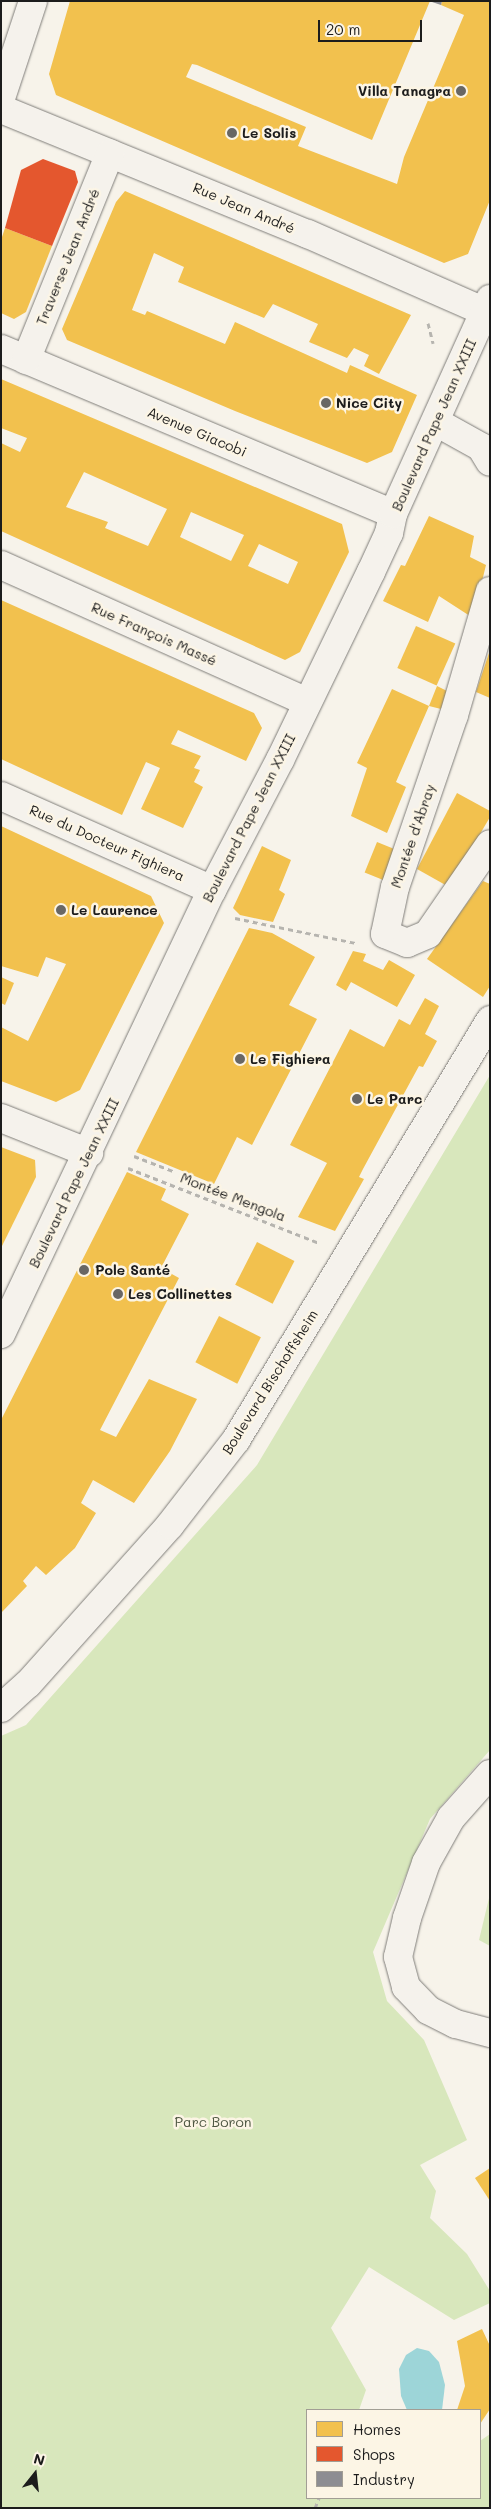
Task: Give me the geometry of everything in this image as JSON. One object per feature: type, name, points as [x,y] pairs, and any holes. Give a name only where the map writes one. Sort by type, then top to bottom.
[{"type":"street","points":[[1,98],[33,1]]},
{"type":"street","name":"Rue Jean André","points":[[1,109],[488,308]]},
{"type":"street","name":"Traverse Jean André","points":[[26,360],[110,152]]},
{"type":"street","name":"Boulevard Pape Jean XXIII","points":[[1,1334],[89,1153],[207,901],[280,760],[389,533],[393,514],[488,308]]},
{"type":"street","name":"Avenue Giacobi","points":[[1,349],[393,514]]},
{"type":"street","points":[[436,422],[481,448],[490,462]]},
{"type":"street","name":"Rue François Massé","points":[[1,565],[307,702]]},
{"type":"street","name":"Montée d'Abray","points":[[385,934],[395,887],[454,715],[490,591]]},
{"type":"street","name":"Rue du Docteur Fighiera","points":[[1,796],[207,901]]},
{"type":"street","points":[[385,934],[407,943],[428,934],[490,844]]},
{"type":"street","name":"Boulevard Bischoffsheim","points":[[1,1708],[28,1684],[170,1525],[236,1440],[490,1020]]},
{"type":"street","points":[[1,1118],[89,1153]]},
{"type":"street","points":[[490,1774],[451,1818],[426,1863],[407,1918],[398,1957],[406,1987],[428,2010],[456,2024],[490,2033]]},
{"type":"path","points":[[426,318],[434,340],[430,348]]},
{"type":"path","points":[[207,901],[368,946],[385,934]]},
{"type":"path","points":[[134,1156],[173,1171]]},
{"type":"path","name":"Montée Mengola","points":[[128,1168],[329,1247]]},
{"type":"green space","name":"Parc Boron","points":[[490,1075],[490,1750],[430,1819],[373,1952],[387,2001],[424,2040],[467,2140],[420,2165],[436,2191],[430,2218],[467,2254],[490,2291],[490,2303],[454,2320],[369,2267],[331,2328],[366,2390],[359,2409],[306,2409],[306,2499],[481,2499],[481,2440],[490,2434],[490,2508],[1,2508],[1,1736],[26,1725],[257,1465]]},
{"type":"green space","points":[[490,1894],[490,1946],[479,1940]]},
{"type":"water","points":[[417,2348],[429,2351],[439,2362],[445,2385],[442,2409],[407,2409],[401,2396],[399,2369],[406,2355]]},
{"type":"building: Homes","points":[[70,1],[430,1],[372,140],[197,65],[192,64],[186,77],[306,127],[298,146],[397,184],[404,157],[464,15],[441,5],[442,1],[490,1],[490,200],[468,254],[444,263],[56,95],[49,74]]},
{"type":"building: Homes","points":[[125,191],[411,315],[379,374],[364,366],[369,355],[354,348],[347,358],[309,342],[318,324],[273,304],[264,318],[178,282],[184,267],[154,253],[132,310],[145,315],[147,311],[225,344],[235,322],[347,373],[350,365],[417,395],[392,452],[367,463],[235,411],[67,340],[62,329],[116,202]]},
{"type":"building: Homes","points":[[5,228],[52,246],[26,312],[14,319],[1,313],[1,240]]},
{"type":"building: Homes","points":[[1,379],[342,524],[349,552],[300,652],[285,660],[1,531],[1,443],[20,452],[27,438],[1,428]],"holes":[[[84,472],[167,509],[148,546],[105,528],[108,522],[66,507]],[[191,512],[244,535],[231,561],[180,537]],[[259,544],[298,562],[288,584],[248,566]]]},
{"type":"building: Homes","points":[[429,516],[474,536],[470,557],[486,565],[473,618],[439,596],[428,622],[383,601],[401,565],[405,566]]},
{"type":"building: Homes","points":[[1,600],[254,713],[262,728],[246,761],[178,730],[171,744],[201,756],[194,768],[200,770],[194,782],[203,787],[183,828],[141,809],[160,768],[146,762],[122,815],[1,759]]},
{"type":"building: Homes","points":[[416,626],[455,643],[437,686],[397,668]]},
{"type":"building: Homes","points":[[490,650],[490,698],[476,692]]},
{"type":"building: Homes","points":[[437,686],[447,691],[441,709],[429,706]]},
{"type":"building: Homes","points":[[392,689],[429,706],[396,782],[406,787],[387,833],[351,816],[367,768],[357,763]]},
{"type":"building: Homes","points":[[457,793],[490,811],[490,817],[449,887],[417,869]]},
{"type":"building: Homes","points":[[1,826],[151,896],[164,923],[80,1090],[56,1102],[1,1081],[1,1027],[28,1041],[66,964],[46,957],[38,977],[1,966]]},
{"type":"building: Homes","points":[[377,842],[397,850],[385,881],[365,873]]},
{"type":"building: Homes","points":[[262,846],[291,860],[279,890],[285,894],[273,922],[240,915],[233,908]]},
{"type":"building: Homes","points":[[483,881],[490,884],[490,986],[483,997],[427,959]]},
{"type":"building: Homes","name":"Le Fighiera","points":[[249,928],[272,933],[315,957],[289,1005],[317,1019],[252,1145],[237,1137],[214,1184],[136,1152]]},
{"type":"building: Homes","points":[[353,951],[366,954],[363,961],[383,970],[389,960],[415,975],[397,1007],[351,982],[346,991],[336,985]]},
{"type":"building: Homes","points":[[1,977],[14,983],[5,1005],[1,1003]]},
{"type":"building: Homes","name":"Le Parc","points":[[425,998],[439,1006],[425,1034],[437,1041],[423,1067],[419,1066],[363,1169],[359,1177],[364,1179],[335,1231],[298,1217],[327,1163],[290,1145],[350,1029],[384,1047],[399,1019],[410,1025]]},
{"type":"building: Homes","points":[[1,1147],[35,1160],[36,1177],[1,1248]]},
{"type":"building: Homes","points":[[127,1172],[166,1189],[161,1200],[189,1214],[161,1268],[179,1278],[100,1430],[116,1437],[149,1379],[197,1399],[170,1451],[134,1503],[93,1480],[81,1503],[96,1513],[75,1548],[46,1575],[36,1566],[23,1581],[27,1586],[1,1613],[1,1420]]},
{"type":"building: Homes","points":[[257,1242],[294,1261],[273,1304],[235,1285]]},
{"type":"building: Homes","points":[[219,1316],[261,1337],[237,1384],[195,1362]]},
{"type":"building: Homes","points":[[490,2168],[490,2201],[475,2178]]},
{"type":"building: Homes","points":[[482,2329],[490,2346],[490,2409],[481,2422],[481,2409],[457,2409],[465,2386],[457,2341]]},
{"type":"building: Shops","points":[[43,159],[75,171],[78,182],[52,246],[5,228],[21,170]]},
{"type":"building: Industry","points":[[429,1],[442,1],[441,5]]},
{"type":"place","name":"Villa Tanagra","points":[[461,91]]},
{"type":"place","name":"Le Solis","points":[[232,133]]},
{"type":"place","name":"Nice City","points":[[326,403]]},
{"type":"place","name":"Le Laurence","points":[[61,910]]},
{"type":"place","name":"Le Fighiera","points":[[240,1059]]},
{"type":"place","name":"Le Parc","points":[[357,1099]]},
{"type":"place","name":"Pole Santé","points":[[84,1270]]},
{"type":"place","name":"Les Collinettes","points":[[118,1294]]}]
